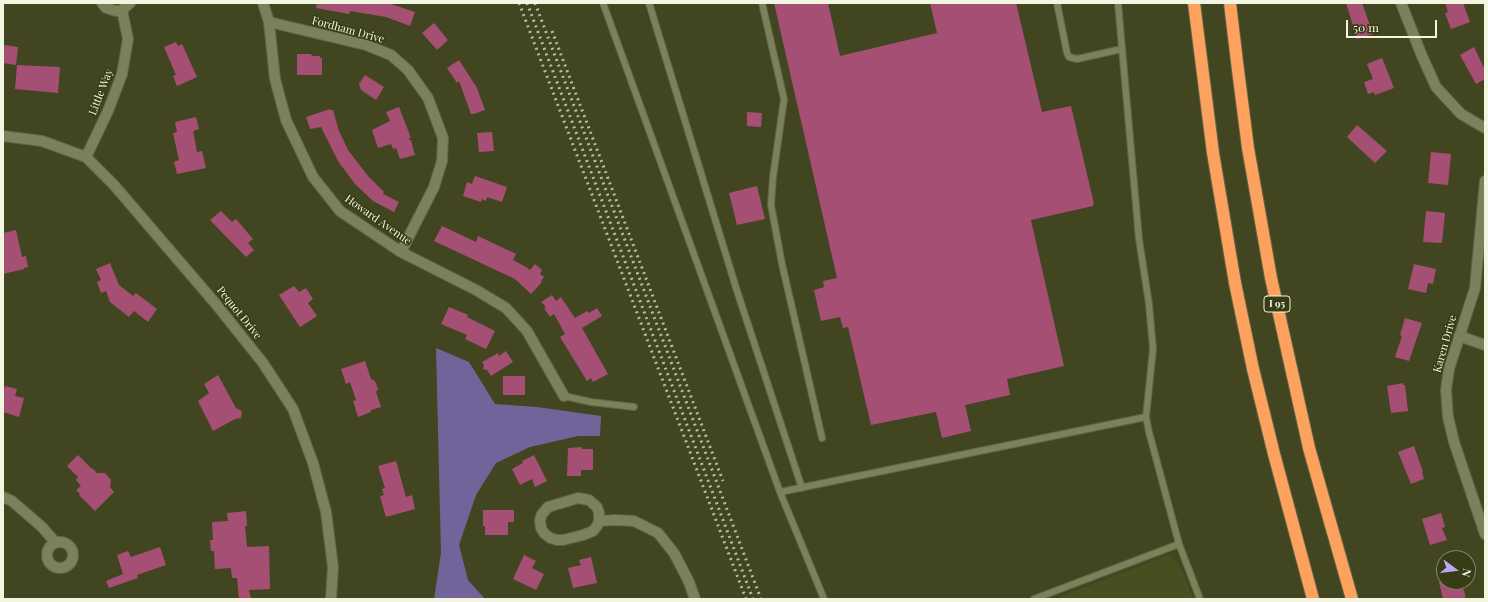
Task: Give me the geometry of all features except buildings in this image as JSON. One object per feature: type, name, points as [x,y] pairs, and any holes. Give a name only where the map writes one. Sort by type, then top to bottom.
[{"type":"highway","points":[[1194,3],[1212,153],[1235,283],[1253,369],[1313,599]]},
{"type":"highway","name":"I 95","points":[[1230,3],[1248,148],[1271,278],[1309,448],[1352,599]]},
{"type":"street","points":[[102,3],[106,8],[111,10],[122,10],[130,3]]},
{"type":"street","name":"Howard Avenue","points":[[263,3],[269,22],[275,79],[286,120],[313,177],[340,211],[401,252],[476,290],[506,308],[527,331],[564,396]]},
{"type":"street","points":[[1401,3],[1436,87],[1461,114],[1485,128]]},
{"type":"street","name":"Little Way","points":[[86,157],[108,111],[122,74],[128,39],[122,10]]},
{"type":"street","name":"Fordham Drive","points":[[269,22],[366,45],[391,55],[408,70],[428,98],[443,138],[442,161],[434,187],[401,252]]},
{"type":"street","name":"Pequot Drive","points":[[3,136],[42,141],[86,157],[114,185],[216,303],[263,363],[294,410],[313,463],[326,512],[333,567],[332,599]]},
{"type":"street","name":"Karen Drive","points":[[1485,181],[1475,288],[1459,336],[1448,376],[1446,390],[1448,417],[1454,442],[1485,534]]},
{"type":"street","points":[[1459,336],[1485,345]]},
{"type":"street","points":[[3,497],[12,501],[42,527],[55,542]]},
{"type":"street","points":[[578,498],[585,498],[597,507],[599,521],[597,526],[589,533],[556,540],[550,538],[544,533],[541,528],[540,520],[542,514],[548,507],[578,498]]},
{"type":"street","points":[[599,521],[634,521],[658,533],[674,553],[689,582],[695,599]]},
{"type":"lane","points":[[603,3],[780,492],[824,599]]},
{"type":"lane","points":[[649,3],[737,291],[802,488]]},
{"type":"lane","points":[[762,3],[784,99],[777,142],[771,205],[782,264],[822,438]]},
{"type":"lane","points":[[1058,3],[1069,57],[1077,59],[1122,49]]},
{"type":"lane","points":[[1118,3],[1139,239],[1149,304],[1153,349],[1146,417],[1179,544],[1200,599]]},
{"type":"lane","points":[[564,396],[591,402],[634,407]]},
{"type":"lane","points":[[780,492],[1146,417]]},
{"type":"lane","points":[[1034,599],[1179,544]]},
{"type":"shaded area","points":[[436,348],[469,362],[495,404],[537,407],[601,416],[600,436],[578,436],[530,447],[496,463],[476,495],[459,545],[468,580],[485,599],[434,599],[441,553]]},
{"type":"shaded area","points":[[1169,555],[1179,564],[1193,599],[1054,599]]},
{"type":"railway","points":[[519,3],[746,599]]},
{"type":"railway","points":[[527,3],[753,599]]},
{"type":"railway","points":[[535,3],[761,599]]},
{"type":"railway","points":[[552,31],[723,481]]}]
